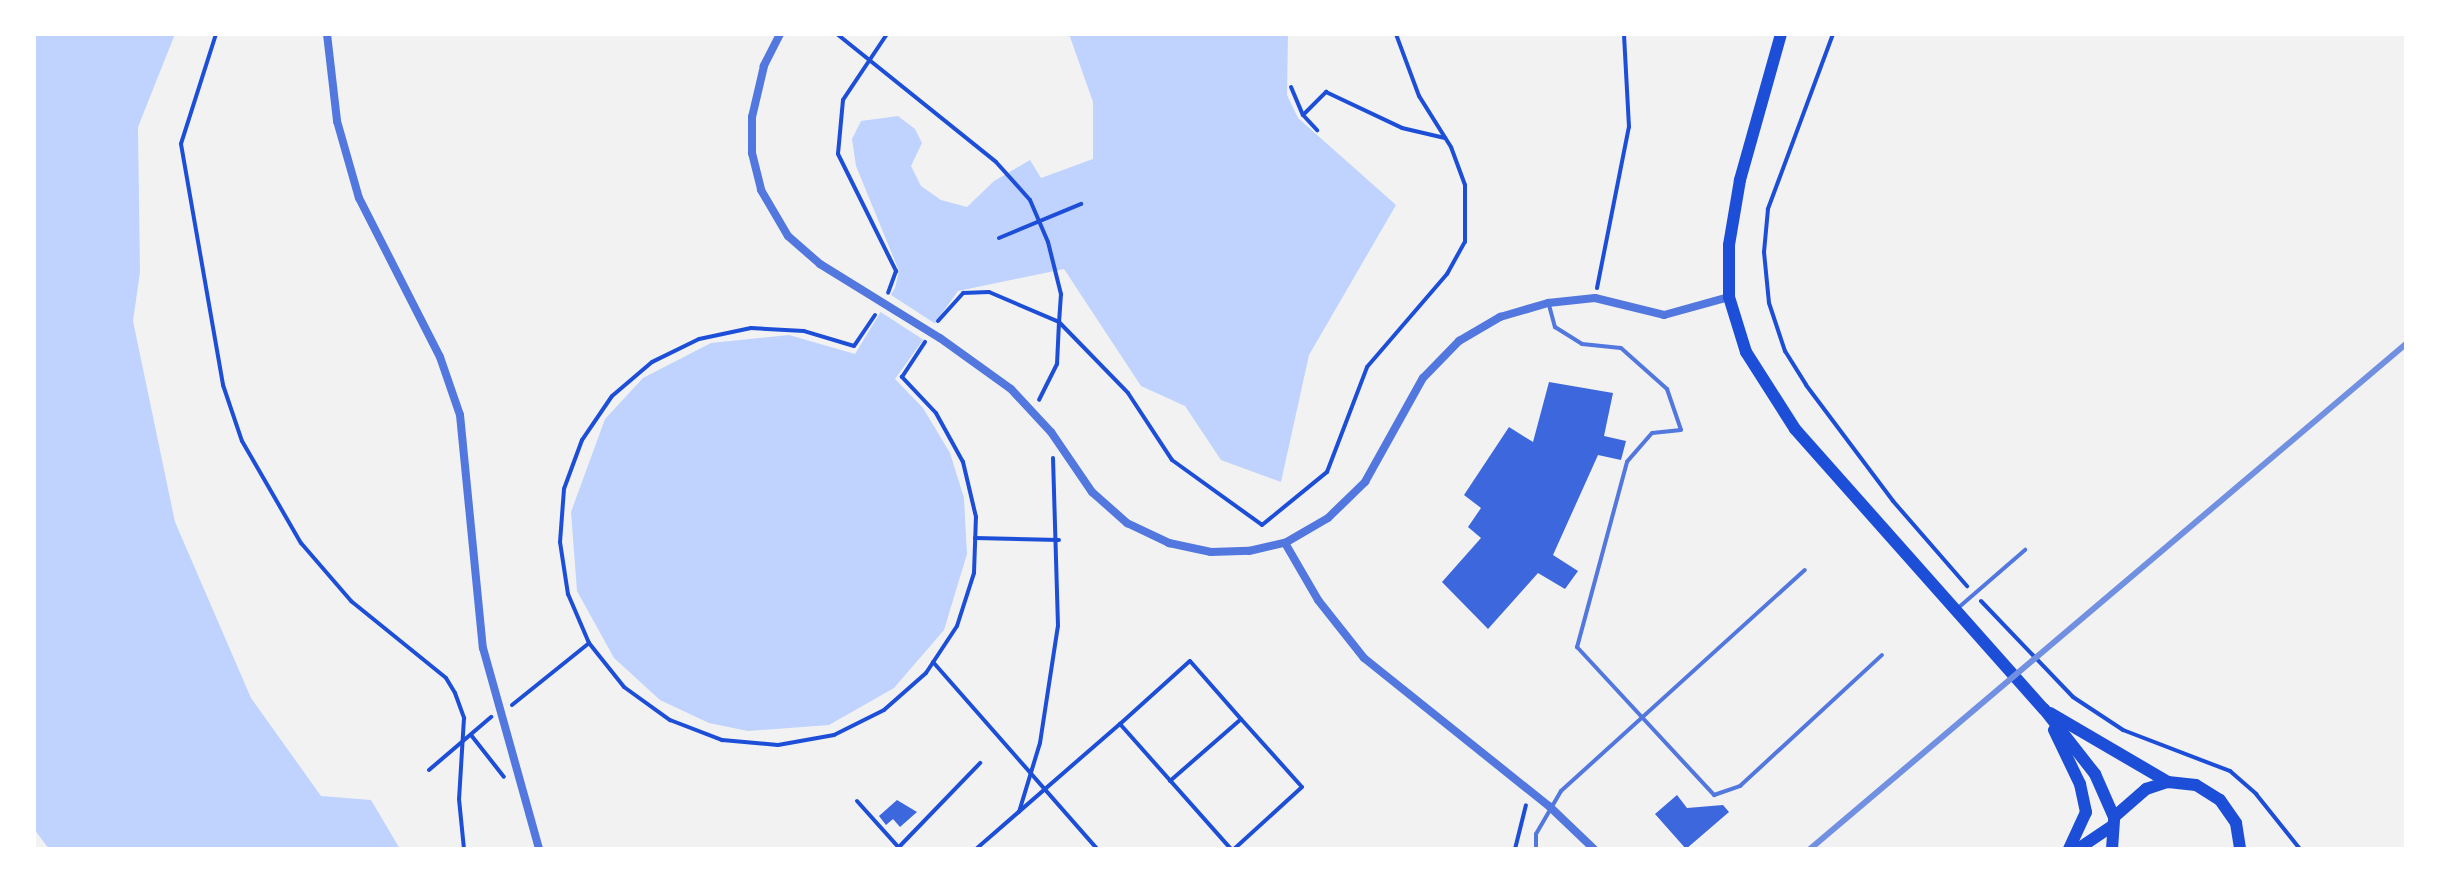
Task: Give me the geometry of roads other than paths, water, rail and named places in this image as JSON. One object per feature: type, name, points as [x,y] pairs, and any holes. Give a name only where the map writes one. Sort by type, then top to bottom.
[{"type":"main road","points":[[1781,34],[1738,191],[1729,245],[1729,297],[1746,352],[1775,403],[2044,709],[2095,774],[2112,822],[2112,849]]},
{"type":"main road","points":[[2044,709],[2168,782]]},
{"type":"main road","points":[[2044,709],[2080,784],[2086,812],[2069,849]]},
{"type":"main road","points":[[2078,849],[2146,789],[2168,782],[2196,785],[2220,800],[2236,823],[2240,849]]},
{"type":"street","points":[[327,34],[337,121],[359,198],[440,357],[460,415],[483,648],[525,783],[539,849]]},
{"type":"street","points":[[780,34],[764,66],[752,117],[752,153],[761,190],[788,236],[1011,389],[1051,432],[1092,492],[1127,523],[1169,543],[1211,552],[1285,543],[1328,518],[1365,482],[1423,378],[1459,341],[1500,317],[1548,303],[1595,298],[1664,315],[1729,297]]},
{"type":"street","points":[[1285,543],[1318,600],[1364,658],[1549,806],[1594,849]]},
{"type":"lane","points":[[1548,303],[1555,327],[1582,344],[1621,348],[1646,366],[1667,389],[1681,430],[1652,433],[1627,462],[1577,647],[1639,716],[1714,795],[1740,786],[1882,655]]},
{"type":"lane","points":[[1956,610],[2025,550]]},
{"type":"lane","points":[[1536,849],[1536,834],[1549,806],[1639,716],[1805,570]]},
{"type":"water","points":[[34,34],[175,34],[138,127],[140,272],[133,321],[175,522],[251,698],[321,796],[371,800],[400,849],[49,849],[34,829]]},
{"type":"water","points":[[1069,34],[1288,34],[1287,95],[1298,118],[1396,205],[1309,355],[1281,482],[1221,460],[1185,406],[1141,386],[1064,269],[958,291],[895,379],[923,408],[950,453],[964,498],[967,554],[944,630],[894,688],[829,725],[748,731],[709,723],[660,700],[614,658],[577,591],[571,512],[605,419],[643,378],[711,343],[789,335],[855,354],[895,288],[899,271],[856,166],[852,139],[861,121],[898,116],[915,129],[922,143],[911,166],[921,186],[941,200],[967,207],[994,181],[1030,160],[1041,178],[1093,159],[1093,102]]},
{"type":"railway","points":[[1810,849],[2406,344]]}]
